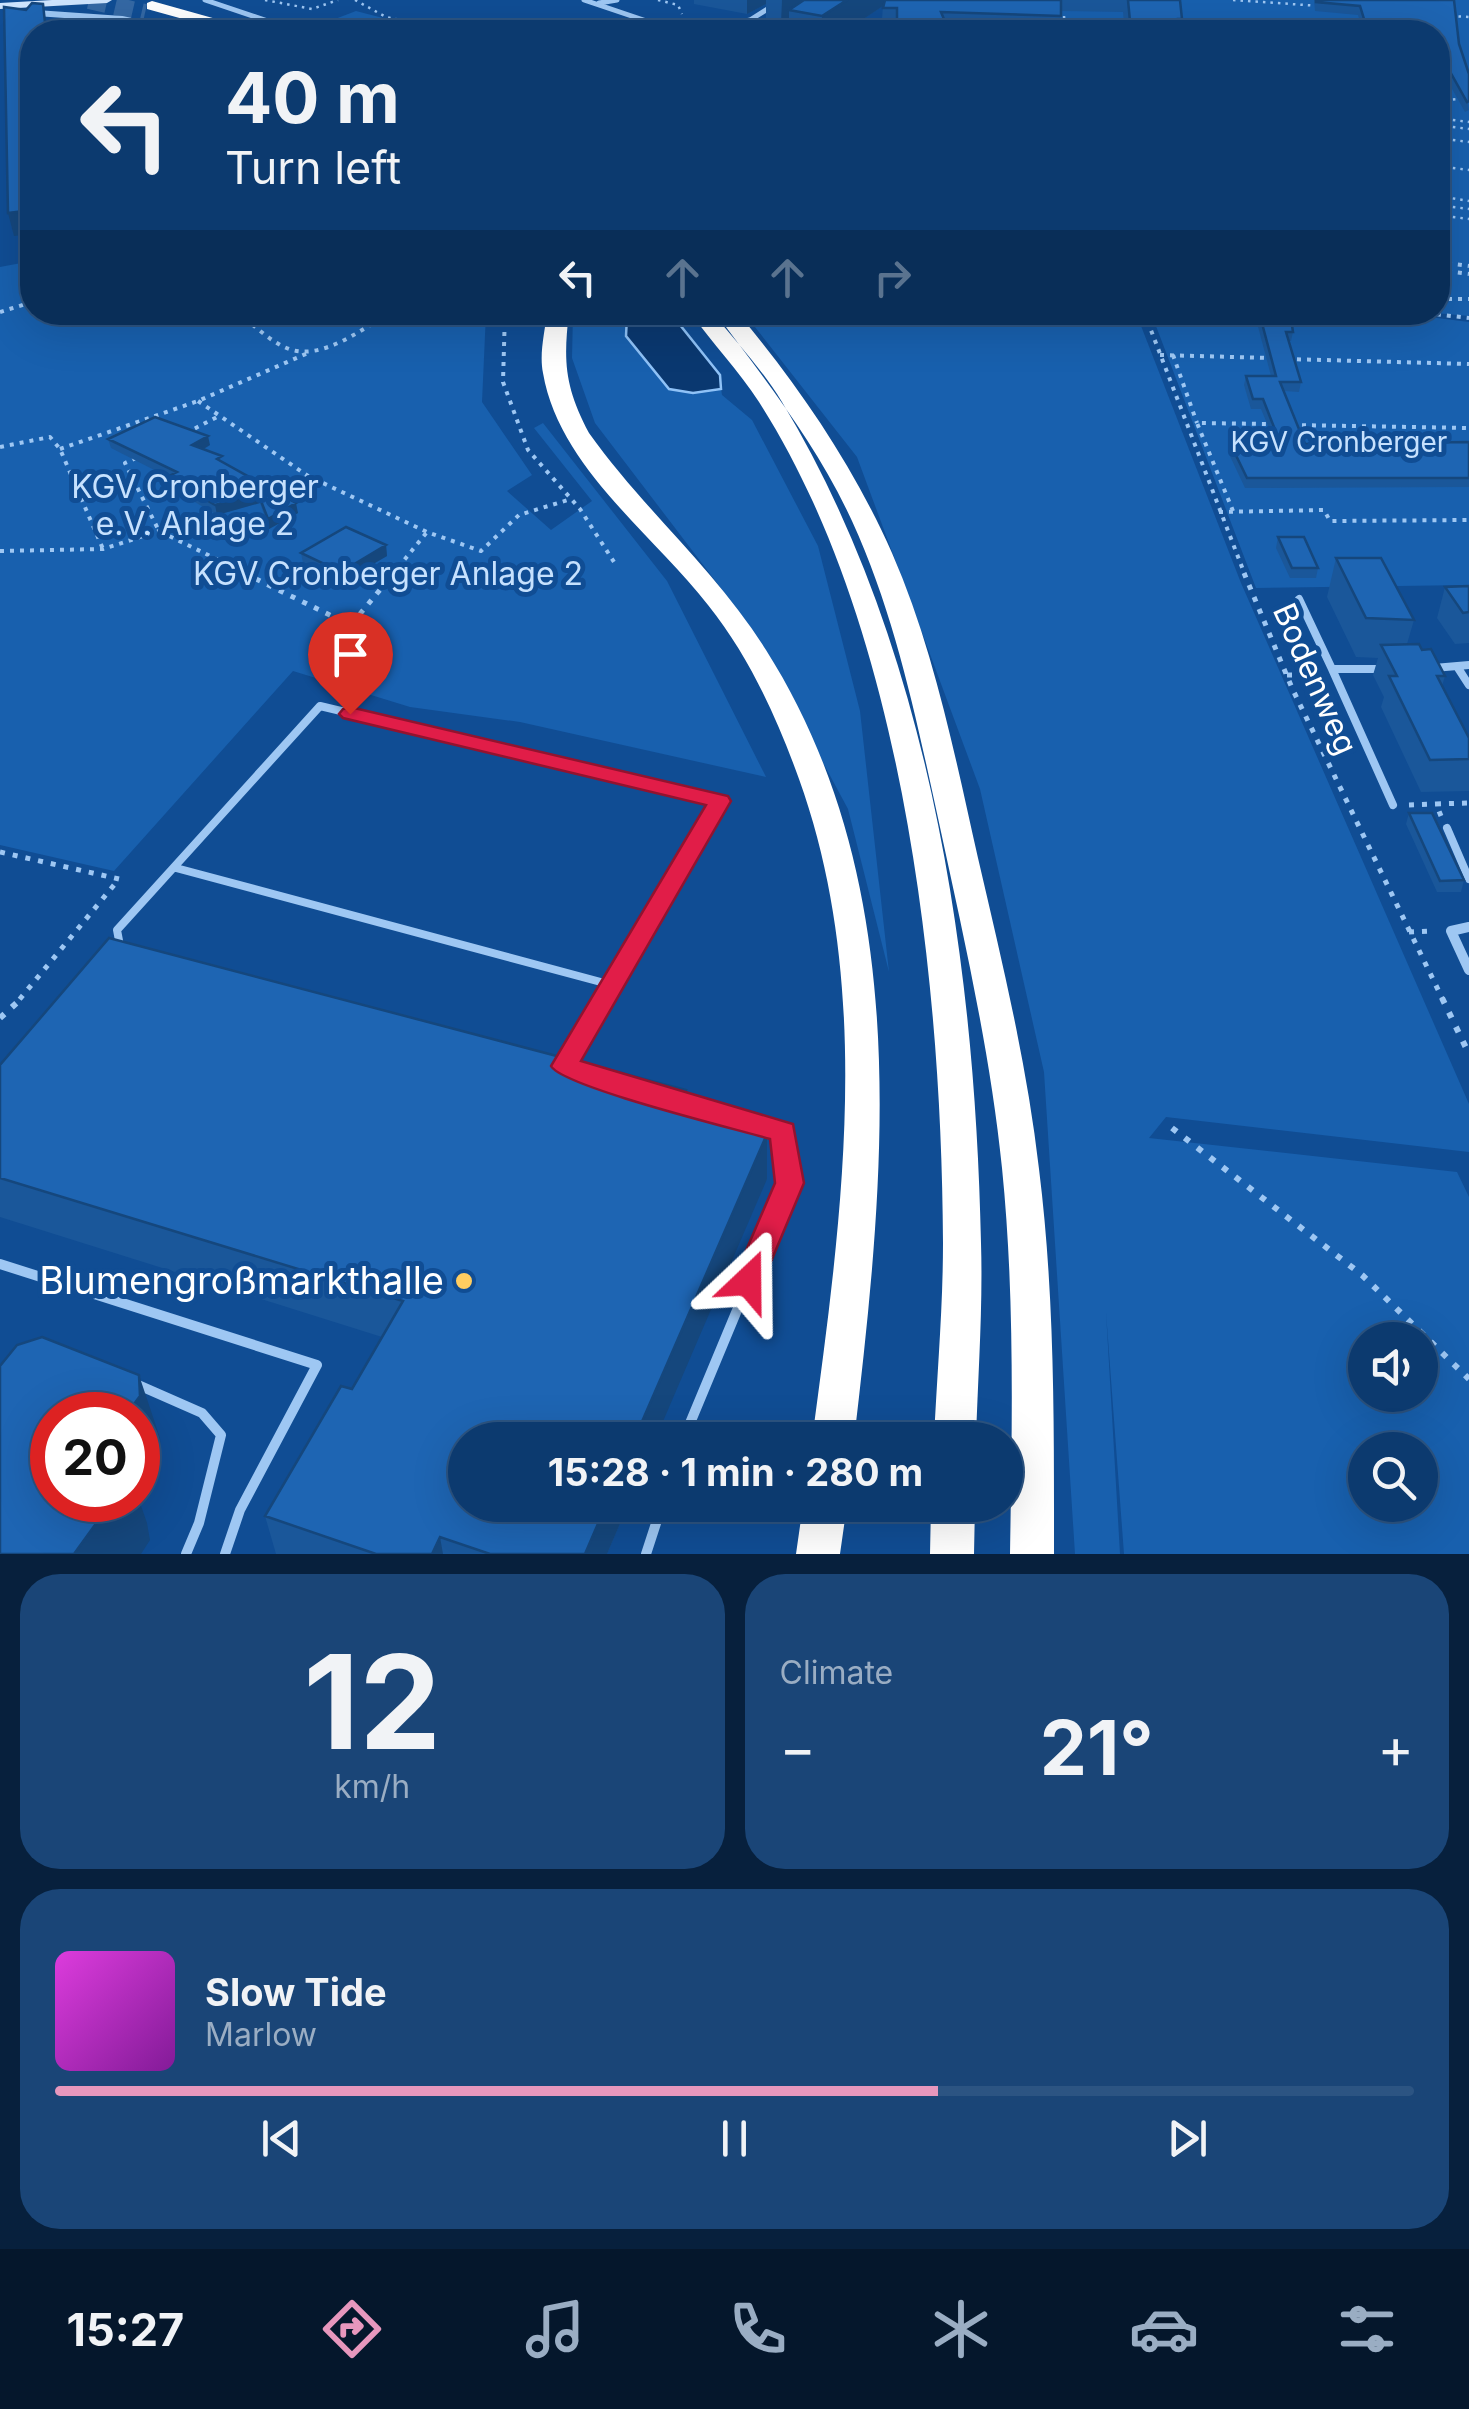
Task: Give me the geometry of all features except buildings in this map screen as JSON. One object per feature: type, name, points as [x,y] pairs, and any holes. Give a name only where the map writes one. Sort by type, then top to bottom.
[{"type":"highway","points":[[179,20],[149,10],[193,20]]},
{"type":"highway","points":[[557,325],[554,372],[569,420],[611,478],[720,601],[754,652],[805,754],[830,830],[853,947],[861,1101],[860,1174],[835,1422]]},
{"type":"highway","points":[[711,325],[750,370],[818,486],[864,597],[896,713],[941,954],[951,1052],[962,1216],[956,1422]]},
{"type":"highway","points":[[735,325],[791,395],[845,486],[873,544],[909,642],[943,772],[1005,1068],[1025,1212],[1034,1396],[1032,1554]]},
{"type":"highway","points":[[818,1554],[823,1522]]},
{"type":"highway","points":[[952,1554],[953,1522]]},
{"type":"main road","points":[[0,7],[107,0]]},
{"type":"street","points":[[0,7],[126,20]]},
{"type":"street","points":[[1469,927],[1451,931],[1469,970]]},
{"type":"lane","points":[[205,0],[264,20]]},
{"type":"lane","points":[[584,0],[644,20]]},
{"type":"lane","points":[[594,3],[617,0]]},
{"type":"lane","points":[[747,20],[782,0]]},
{"type":"lane","points":[[1299,599],[1393,805]]},
{"type":"lane","points":[[1422,668],[1469,666]]},
{"type":"lane","points":[[1458,668],[1469,685]]},
{"type":"lane","points":[[1332,669],[1404,669]]},
{"type":"lane","points":[[122,956],[118,930],[320,706],[720,801],[564,1066]]},
{"type":"lane","points":[[1447,828],[1469,879]]},
{"type":"lane","points":[[176,868],[612,985]]},
{"type":"lane","points":[[108,966],[122,956],[137,956]]},
{"type":"lane","points":[[546,1060],[578,1071]]},
{"type":"lane","points":[[658,1097],[783,1132],[790,1183],[690,1422]]},
{"type":"lane","points":[[0,1264],[317,1365],[240,1510],[225,1554]]},
{"type":"lane","points":[[122,1378],[202,1412],[221,1436],[199,1523],[186,1554]]},
{"type":"lane","points":[[646,1554],[656,1522]]},
{"type":"path","points":[[265,0],[314,9],[328,7],[338,0]]},
{"type":"path","points":[[355,0],[400,20]]},
{"type":"path","points":[[658,0],[678,5],[683,14]]},
{"type":"path","points":[[1233,0],[1325,6]]},
{"type":"path","points":[[1436,14],[1469,17]]},
{"type":"path","points":[[255,325],[291,350],[308,352]]},
{"type":"path","points":[[60,449],[198,401],[369,325]]},
{"type":"path","points":[[505,325],[506,397],[528,450],[571,499],[614,562]]},
{"type":"path","name":"Bodenweg","points":[[1149,325],[1218,512],[1408,932],[1469,1054]]},
{"type":"path","points":[[1160,355],[1469,364]]},
{"type":"path","points":[[1173,355],[1233,511]]},
{"type":"path","points":[[198,401],[308,476],[427,532],[481,551],[519,516],[571,499]]},
{"type":"path","points":[[172,440],[220,416]]},
{"type":"path","points":[[1197,423],[1469,428]]},
{"type":"path","points":[[0,448],[50,437],[60,449],[103,548]]},
{"type":"path","points":[[141,455],[125,463],[159,531],[352,626]]},
{"type":"path","points":[[1218,512],[1324,510],[1330,521],[1469,520]]},
{"type":"path","points":[[0,552],[103,548],[159,531]]},
{"type":"path","points":[[335,644],[427,532]]},
{"type":"path","points":[[1393,805],[1436,804]]},
{"type":"path","points":[[0,852],[119,879],[33,987],[0,1018]]},
{"type":"path","points":[[1408,932],[1451,931]]},
{"type":"path","points":[[1172,1128],[1362,1275],[1469,1379]]},
{"type":"green space","points":[[918,0],[1469,0],[1469,316],[1450,314],[1450,20],[896,20]]},
{"type":"green space","points":[[356,11],[391,20],[332,20]]},
{"type":"green space","name":"KGV Cronberger e.V. Anlage 2","points":[[20,263],[20,325],[485,325],[482,402],[532,475],[507,491],[551,530],[592,501],[534,428],[543,423],[667,581],[766,777],[520,722],[410,707],[293,671],[114,871],[0,845],[0,267]]},
{"type":"green space","name":"KGV Cronberger","points":[[1469,322],[1469,585],[1256,588],[1156,325]]},
{"type":"green space","points":[[573,325],[636,325],[693,393],[721,389],[722,395],[752,420],[818,546],[860,711],[889,972],[848,809],[749,625],[595,423],[572,358]]},
{"type":"green space","points":[[753,325],[1141,325],[1241,583],[1469,1104],[1469,1152],[1166,1117],[1149,1138],[1457,1172],[1469,1197],[1469,1554],[1124,1554],[1106,1312],[1120,1554],[1075,1554],[1044,1072],[980,789],[857,457]]},
{"type":"shaded area","points":[[627,325],[680,325],[720,375],[721,389],[693,393],[669,389],[626,336]]},
{"type":"tunnel","points":[[89,0],[145,13]]},
{"type":"place","name":"Blumengroßmarkthalle","points":[[464,1281]]},
{"type":"route","points":[[350,714],[720,801],[564,1066],[783,1132],[790,1183],[748,1281]]},
{"type":"park label","name":"KGV Cronberger Anlage 2","points":[[388,574]]}]
